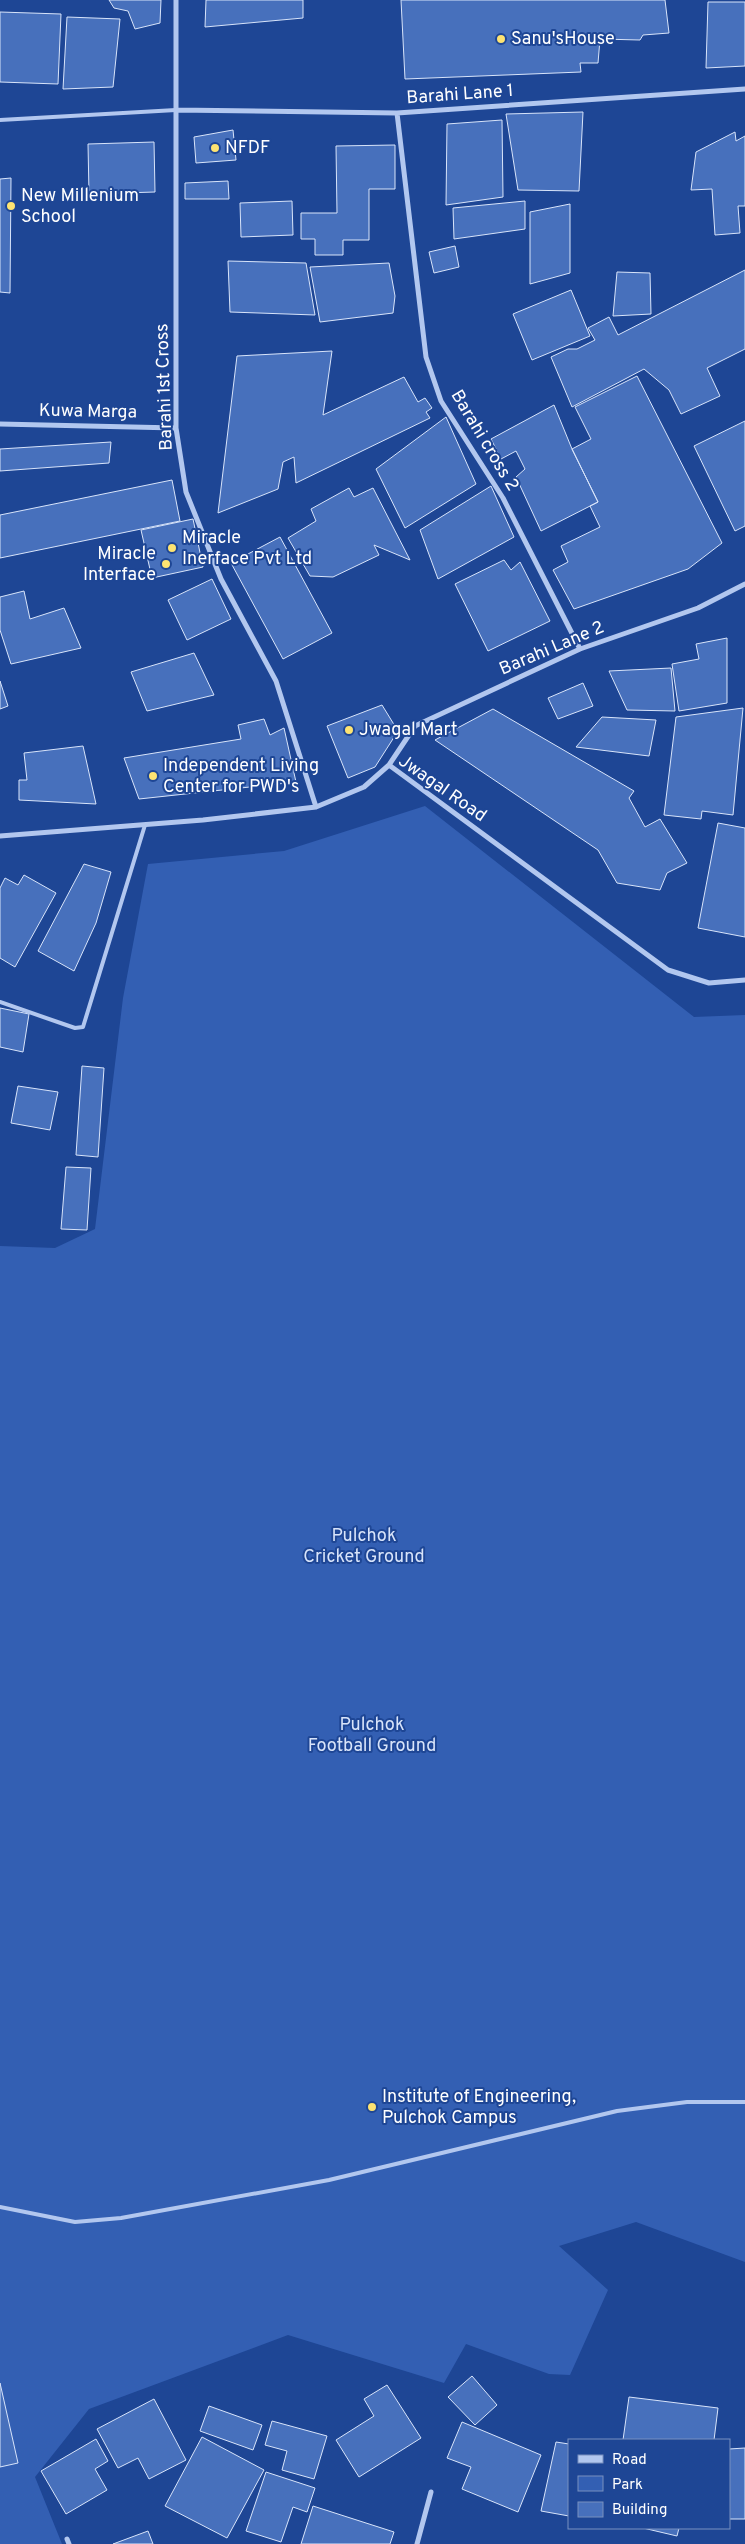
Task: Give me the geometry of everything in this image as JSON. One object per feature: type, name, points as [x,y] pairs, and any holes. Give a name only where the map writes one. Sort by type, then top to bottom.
[{"type":"street","name":"Barahi 1st Cross","points":[[176,0],[176,428],[186,492],[221,579],[276,682],[316,807]]},
{"type":"street","name":"Barahi Lane 1","points":[[176,110],[397,113],[745,89]]},
{"type":"street","name":"Barahi cross 2","points":[[397,113],[426,357],[441,401],[503,498],[580,649]]},
{"type":"street","name":"Kuwa Marga","points":[[0,424],[176,428]]},
{"type":"street","name":"Barahi Lane 2","points":[[389,765],[415,726],[580,649],[698,608],[745,584]]},
{"type":"street","name":"Jwagal Road","points":[[0,836],[145,825],[316,807],[364,787],[389,765],[668,970],[709,983],[745,980]]},
{"type":"street","points":[[417,2544],[431,2492]]},
{"type":"lane","points":[[0,120],[176,110]]},
{"type":"lane","points":[[0,1002],[75,1028],[83,1027],[145,825]]},
{"type":"lane","points":[[0,2207],[76,2222],[121,2218],[329,2180],[616,2111],[687,2102],[745,2102]]},
{"type":"green space","name":"Pulchok Football Ground","points":[[425,806],[694,1017],[745,1015],[745,2262],[636,2222],[559,2246],[608,2290],[570,2375],[549,2374],[466,2344],[444,2383],[288,2335],[89,2409],[35,2477],[62,2544],[0,2544],[0,1246],[55,1248],[95,1229],[123,998],[148,864],[284,851]]},
{"type":"building","points":[[109,0],[161,0],[160,23],[135,29],[128,11],[114,8]]},
{"type":"building","points":[[206,0],[303,0],[303,18],[205,27]]},
{"type":"building","name":"Sanu'sHouse","points":[[401,0],[665,0],[669,33],[643,35],[640,40],[600,39],[598,63],[580,63],[581,72],[405,79]]},
{"type":"building","points":[[708,2],[745,2],[745,66],[706,68]]},
{"type":"building","points":[[0,12],[61,14],[58,84],[0,82]]},
{"type":"building","points":[[67,17],[120,19],[113,87],[63,89]]},
{"type":"building","points":[[583,112],[579,191],[518,190],[506,114]]},
{"type":"building","points":[[502,120],[503,197],[446,205],[447,124]]},
{"type":"building","name":"NFDF","points":[[233,130],[236,160],[196,163],[194,137]]},
{"type":"building","points":[[735,132],[736,141],[745,136],[745,206],[738,206],[740,233],[715,235],[712,189],[691,190],[696,152]]},
{"type":"building","points":[[154,142],[155,192],[89,194],[88,144]]},
{"type":"building","points":[[395,145],[395,189],[369,189],[369,240],[343,240],[343,255],[315,255],[315,239],[301,239],[301,213],[337,213],[336,146]]},
{"type":"building","points":[[11,178],[10,293],[0,292],[0,179]]},
{"type":"building","points":[[228,181],[229,199],[185,199],[185,183]]},
{"type":"building","points":[[292,201],[293,235],[241,237],[240,203]]},
{"type":"building","points":[[525,201],[525,229],[454,239],[453,208]]},
{"type":"building","points":[[570,204],[570,273],[530,284],[530,212]]},
{"type":"building","points":[[455,246],[459,267],[434,273],[429,252]]},
{"type":"building","points":[[228,261],[306,263],[315,315],[230,312]]},
{"type":"building","points":[[389,263],[395,296],[393,313],[320,322],[310,267]]},
{"type":"building","points":[[745,270],[745,349],[707,368],[720,396],[681,414],[669,390],[644,369],[572,407],[551,357],[568,349],[577,349],[595,340],[588,328],[609,317],[618,335]]},
{"type":"building","points":[[617,272],[650,273],[651,314],[613,316]]},
{"type":"building","points":[[571,290],[590,336],[532,360],[513,314]]},
{"type":"building","points":[[332,351],[323,415],[404,377],[418,402],[425,398],[432,408],[426,412],[430,418],[296,483],[294,457],[283,462],[278,489],[218,513],[237,356]]},
{"type":"building","points":[[637,376],[722,543],[688,569],[574,609],[553,570],[568,562],[561,546],[600,527],[590,506],[598,502],[572,449],[591,439],[575,407]]},
{"type":"building","points":[[554,405],[572,449],[598,502],[541,531],[516,477],[525,469],[516,451],[501,459],[491,439]]},
{"type":"building","points":[[446,417],[476,484],[405,528],[376,469]]},
{"type":"building","points":[[745,421],[745,526],[735,531],[694,446]]},
{"type":"building","points":[[111,442],[109,463],[0,471],[0,449]]},
{"type":"building","points":[[172,480],[180,521],[0,558],[0,515]]},
{"type":"building","points":[[491,486],[514,537],[438,579],[420,530]]},
{"type":"building","points":[[349,488],[354,497],[373,488],[410,560],[374,545],[379,555],[333,577],[310,576],[288,538],[316,521],[311,509]]},
{"type":"building","name":"Miracle Inerface Pvt Ltd","points":[[193,519],[203,567],[152,578],[141,530]]},
{"type":"building","points":[[280,537],[332,633],[283,659],[231,563]]},
{"type":"building","points":[[504,560],[511,570],[520,562],[550,621],[488,651],[455,584]]},
{"type":"building","points":[[212,579],[231,619],[187,640],[168,600]]},
{"type":"building","points":[[24,591],[30,619],[64,608],[81,648],[11,664],[0,630],[0,597]]},
{"type":"building","points":[[727,638],[727,703],[679,711],[672,664],[699,659],[696,644]]},
{"type":"building","points":[[194,653],[214,695],[147,711],[131,672]]},
{"type":"building","points":[[671,668],[675,711],[627,710],[609,671]]},
{"type":"building","points":[[0,681],[8,706],[0,709]]},
{"type":"building","points":[[583,683],[593,706],[558,719],[548,698]]},
{"type":"building","points":[[382,705],[398,731],[375,767],[348,778],[327,726]]},
{"type":"building","points":[[743,708],[733,815],[702,811],[701,819],[664,815],[676,717]]},
{"type":"building","points":[[493,709],[634,791],[629,798],[645,827],[660,819],[687,863],[667,873],[660,890],[617,883],[598,850],[435,740]]},
{"type":"building","points":[[602,717],[656,720],[649,756],[576,747]]},
{"type":"building","points":[[264,719],[270,735],[284,728],[296,782],[139,799],[124,758],[241,739],[238,725]]},
{"type":"building","points":[[83,746],[96,804],[19,800],[19,780],[27,780],[24,753]]},
{"type":"building","points":[[718,823],[745,828],[745,937],[698,928]]},
{"type":"building","points":[[84,864],[111,872],[96,923],[74,971],[38,951]]},
{"type":"building","points":[[24,875],[56,893],[15,967],[0,958],[0,888],[5,878],[18,885]]},
{"type":"building","points":[[0,1008],[29,1014],[23,1052],[0,1047]]},
{"type":"building","points":[[82,1066],[104,1068],[98,1157],[76,1155]]},
{"type":"building","points":[[18,1086],[58,1092],[50,1130],[11,1123]]},
{"type":"building","points":[[66,1167],[91,1168],[87,1230],[61,1229]]},
{"type":"building","points":[[472,2376],[497,2405],[475,2425],[448,2397]]},
{"type":"building","points":[[0,2383],[18,2463],[0,2467]]},
{"type":"building","points":[[387,2385],[421,2438],[359,2477],[336,2440],[374,2416],[364,2399]]},
{"type":"building","points":[[629,2397],[718,2408],[714,2439],[623,2439]]},
{"type":"building","points":[[154,2399],[186,2460],[149,2479],[138,2458],[118,2468],[97,2429]]},
{"type":"building","points":[[209,2406],[262,2425],[253,2450],[200,2431]]},
{"type":"building","points":[[272,2421],[327,2436],[314,2479],[282,2470],[287,2451],[265,2445]]},
{"type":"building","points":[[462,2422],[541,2455],[518,2512],[462,2489],[471,2467],[447,2458]]},
{"type":"building","points":[[202,2437],[264,2470],[227,2538],[165,2506]]},
{"type":"building","points":[[96,2439],[108,2461],[95,2469],[107,2490],[66,2514],[41,2471]]},
{"type":"building","points":[[556,2442],[568,2444],[568,2516],[541,2511]]},
{"type":"building","points":[[745,2448],[745,2519],[730,2519],[730,2449]]},
{"type":"building","points":[[266,2472],[315,2488],[307,2512],[293,2507],[281,2542],[246,2531]]},
{"type":"building","points":[[313,2506],[394,2532],[390,2544],[301,2544]]},
{"type":"building","points":[[647,2529],[679,2529],[677,2536]]},
{"type":"building","points":[[148,2531],[153,2544],[113,2544]]},
{"type":"place","name":"Sanu'sHouse","points":[[501,39]]},
{"type":"place","name":"NFDF","points":[[215,148]]},
{"type":"place","name":"New Millenium School","points":[[11,206]]},
{"type":"place","name":"Miracle Inerface Pvt Ltd","points":[[172,548]]},
{"type":"place","name":"Miracle Interface","points":[[166,564]]},
{"type":"place","name":"Jwagal Mart","points":[[349,730]]},
{"type":"place","name":"Independent Living Center for PWD's","points":[[153,776]]},
{"type":"place","name":"Institute of Engineering, Pulchok Campus","points":[[372,2107]]},
{"type":"park label","name":"Pulchok Cricket Ground","points":[[364,1546]]}]
